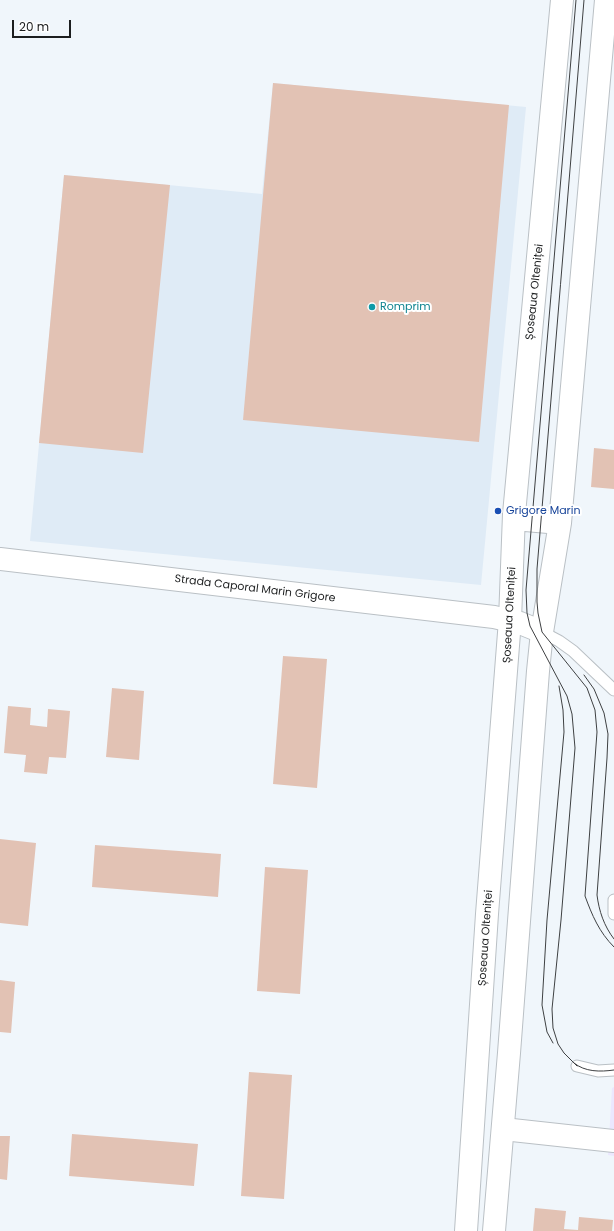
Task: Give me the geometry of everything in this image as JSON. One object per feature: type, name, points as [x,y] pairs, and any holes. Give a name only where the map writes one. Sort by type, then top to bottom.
[{"type":"main road","name":"Șoseaua Olteniței","points":[[466,1231],[487,914],[510,620],[514,519],[562,0]]},
{"type":"main road","points":[[494,1231],[542,632],[560,523],[606,0]]},
{"type":"main road","points":[[514,519],[560,523]]},
{"type":"main road","name":"Strada Caporal Marin Grigore","points":[[0,559],[494,617],[525,624],[542,632]]},
{"type":"main road","points":[[503,1129],[614,1141]]},
{"type":"lane","points":[[542,632],[560,641],[573,651],[614,690]]},
{"type":"lane","points":[[614,900],[614,914]]},
{"type":"lane","points":[[577,1066],[598,1072],[614,1070]]},
{"type":"shaded area","points":[[273,83],[526,107],[481,585],[30,541],[64,175],[262,194]]},
{"type":"shaded area","points":[[614,1087],[614,1156],[608,1155],[612,1088]]},
{"type":"building","name":"Romprim","points":[[273,83],[509,105],[479,442],[243,420]]},
{"type":"building","points":[[64,175],[170,185],[143,453],[39,443]]},
{"type":"building","points":[[594,448],[614,450],[614,489],[591,487]]},
{"type":"building","points":[[283,656],[327,659],[317,788],[273,784]]},
{"type":"building","points":[[112,688],[144,691],[139,760],[106,757]]},
{"type":"building","points":[[8,706],[31,708],[30,725],[47,727],[48,709],[70,711],[66,758],[49,757],[47,774],[24,772],[26,755],[4,753]]},
{"type":"building","points":[[0,839],[36,843],[28,926],[0,923]]},
{"type":"building","points":[[95,845],[221,854],[218,897],[92,887]]},
{"type":"building","points":[[265,867],[308,870],[300,994],[257,991]]},
{"type":"building","points":[[0,980],[15,982],[11,1033],[0,1032]]},
{"type":"building","points":[[249,1072],[292,1075],[284,1199],[241,1196]]},
{"type":"building","points":[[72,1134],[198,1144],[194,1186],[69,1176]]},
{"type":"building","points":[[0,1136],[10,1136],[7,1180],[0,1179]]},
{"type":"building","points":[[535,1208],[566,1211],[564,1229],[578,1230],[579,1217],[613,1220],[612,1231],[533,1231]]},
{"type":"tram line","points":[[576,0],[526,590],[527,613],[530,626],[567,696],[572,714],[575,748],[552,1009],[553,1028],[558,1044],[564,1053],[577,1066]]},
{"type":"tram line","points":[[584,0],[537,569],[537,602],[542,632],[587,688],[595,710],[597,732],[585,896],[596,923],[614,947]]},
{"type":"tram line","points":[[584,675],[594,689],[604,713],[608,734],[597,895],[602,918],[614,939]]},
{"type":"tram line","points":[[553,1043],[547,1032],[542,1005],[547,920],[564,732],[563,710],[559,686]]},
{"type":"tram line","points":[[574,1063],[578,1066],[593,1071],[614,1070]]},
{"type":"place","name":"Romprim","points":[[372,307]]},
{"type":"place","name":"Grigore Marin","points":[[498,511]]}]
